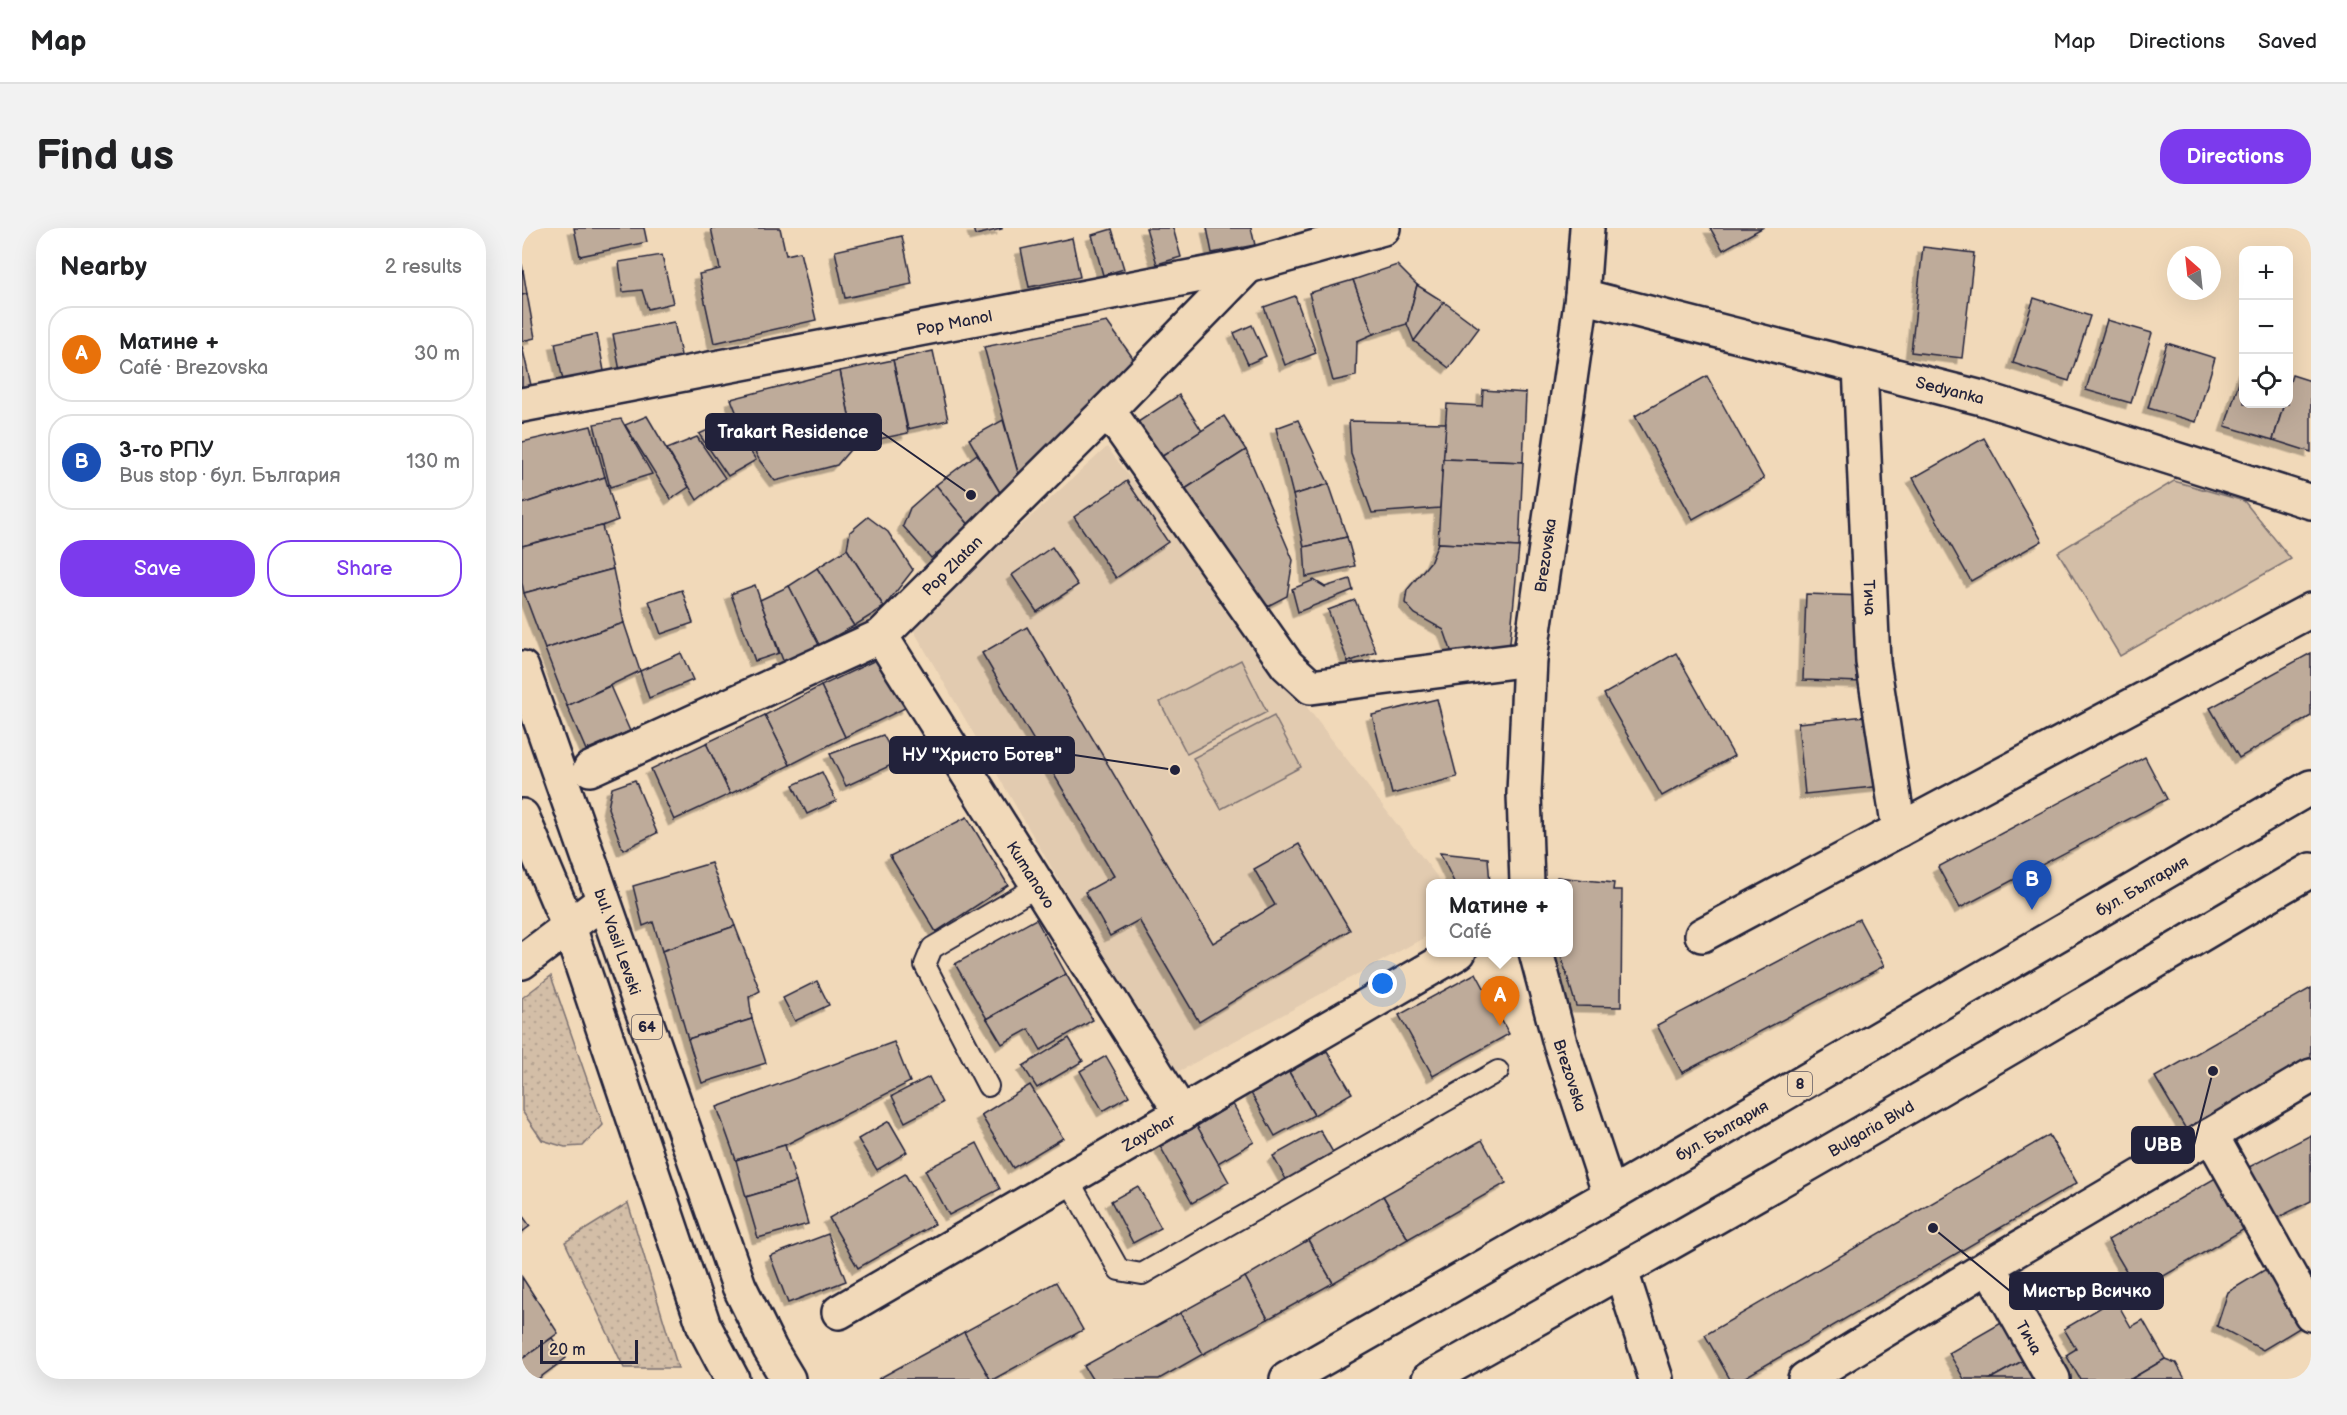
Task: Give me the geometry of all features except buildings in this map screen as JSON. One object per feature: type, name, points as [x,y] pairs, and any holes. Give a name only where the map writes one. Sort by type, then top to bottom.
[{"type":"street","name":"Pop Manol","points":[[522,405],[1248,266],[1383,228]]},
{"type":"street","name":"Brezovska","points":[[1527,879],[1524,793],[1530,659],[1582,296],[1587,228]]},
{"type":"street","name":"Pop Zlatan","points":[[590,769],[881,636],[1108,410],[1248,266]]},
{"type":"street","name":"Sedyanka","points":[[1582,296],[1983,398],[2311,502]]},
{"type":"street","name":"Тича","points":[[1860,366],[1873,662],[1899,830]]},
{"type":"street","points":[[1108,410],[1287,665],[1311,687],[1530,659]]},
{"type":"street","points":[[1702,935],[2311,610]]},
{"type":"street","name":"Kumanovo","points":[[881,636],[1182,1114]]},
{"type":"street","name":"bul. Vasil Levski","points":[[522,668],[739,1286],[770,1349],[788,1379]]},
{"type":"street","name":"бул. България","points":[[1287,1379],[1610,1195],[2311,787]]},
{"type":"street","name":"64","points":[[522,816],[568,927],[704,1326],[732,1379]]},
{"type":"street","name":"Bulgaria Blvd","points":[[1429,1379],[2056,1021],[2222,920],[2311,870]]},
{"type":"street","points":[[522,962],[603,901]]},
{"type":"street","name":"Zaychar","points":[[839,1312],[1450,957]]},
{"type":"street","name":"Brezovska","points":[[1537,957],[1560,1043],[1610,1195]]},
{"type":"street","points":[[1805,1379],[1989,1266],[2311,1076]]},
{"type":"street","points":[[2211,1135],[2311,1314]]},
{"type":"street","name":"Тича","points":[[1989,1266],[2053,1379]]},
{"type":"street","points":[[1621,1271],[1656,1379]]},
{"type":"lane","points":[[987,1086],[925,965],[932,948],[1038,886]]},
{"type":"lane","points":[[1068,1179],[1119,1270],[1142,1274],[1498,1071]]},
{"type":"shaded area","points":[[1107,447],[1439,879],[1426,879],[1426,937],[1172,1075],[911,626]]},
{"type":"shaded area","points":[[2174,481],[2244,501],[2291,559],[2120,656],[2058,552]]},
{"type":"shaded area","points":[[1241,660],[1267,712],[1187,754],[1160,702]]},
{"type":"shaded area","points":[[1274,716],[1301,767],[1221,809],[1193,758]]},
{"type":"shaded area","points":[[551,976],[603,1125],[583,1146],[565,1147],[542,1140],[522,1111],[522,998]]},
{"type":"shaded area","points":[[628,1203],[678,1368],[624,1368],[565,1242]]},
{"type":"place","name":"Trakart Residence","points":[[971,495]]},
{"type":"place","name":"НУ \"Христо Ботев\"","points":[[1175,770]]},
{"type":"place","name":"3-то РПУ","points":[[2032,910]]},
{"type":"place","name":"Матине +","points":[[1500,1026]]},
{"type":"place","name":"UBB","points":[[2213,1071]]},
{"type":"place","name":"Мистър Всичко","points":[[1933,1228]]}]
